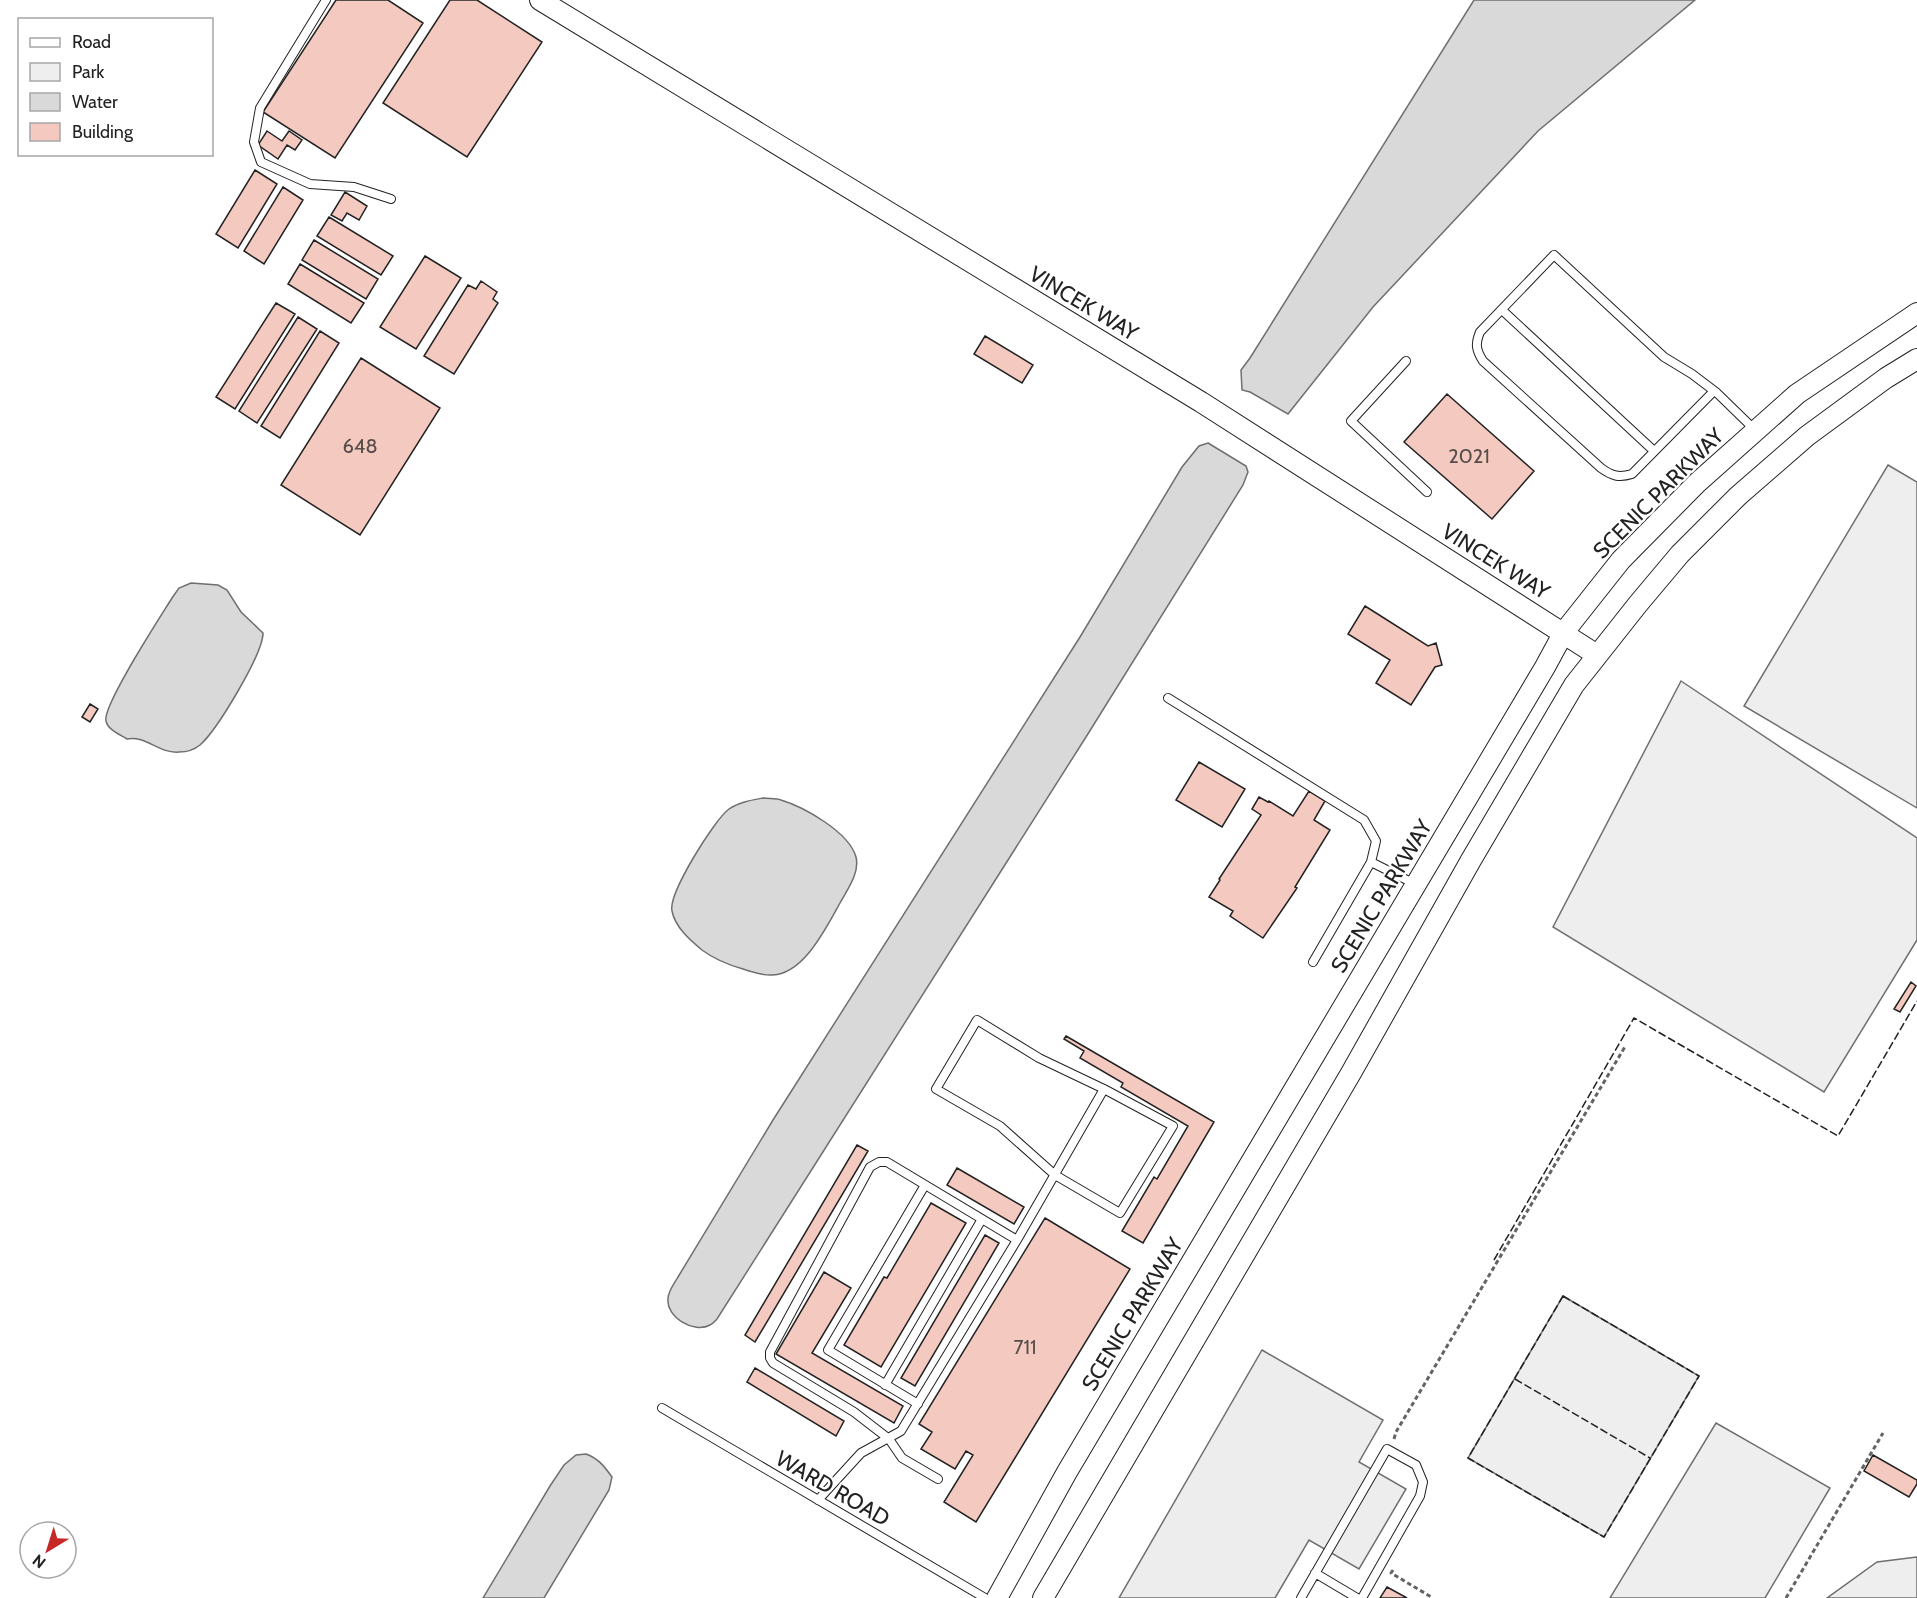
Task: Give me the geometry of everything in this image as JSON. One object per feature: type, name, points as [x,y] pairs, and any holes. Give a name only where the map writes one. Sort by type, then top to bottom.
[{"type":"street","name":"VINCEK WAY","points":[[540,0],[1201,402],[1597,655]]},
{"type":"street","name":"SCENIC PARKWAY","points":[[997,1598],[1067,1472],[1564,632],[1621,560],[1697,483],[1797,393],[1917,313]]},
{"type":"street","points":[[1043,1598],[1345,1083],[1574,685],[1680,554],[1738,495],[1807,436],[1886,378],[1917,359]]},
{"type":"lane","points":[[326,0],[260,108],[254,142],[261,162],[310,184],[354,188],[391,199]]},
{"type":"lane","points":[[1714,391],[1632,474],[1621,477],[1609,474],[1483,361],[1477,352],[1477,340],[1480,332],[1554,255],[1664,357],[1714,391],[1756,431]]},
{"type":"lane","points":[[1502,310],[1654,452]]},
{"type":"lane","points":[[1406,361],[1351,421],[1427,492]]},
{"type":"lane","points":[[1168,698],[1364,820],[1376,841],[1371,862],[1313,962]]},
{"type":"lane","points":[[1371,862],[1416,884]]},
{"type":"lane","points":[[977,1020],[1039,1058],[1104,1089],[1173,1126],[1120,1213],[1055,1175],[1000,1126],[936,1089],[977,1020]]},
{"type":"lane","points":[[818,1500],[861,1454],[901,1431],[1017,1240],[1104,1089]]},
{"type":"lane","points":[[938,1479],[902,1458],[889,1439],[854,1412],[772,1363],[770,1352],[870,1167],[879,1162],[887,1162],[1017,1240]]},
{"type":"lane","points":[[918,1404],[828,1350],[925,1185]]},
{"type":"lane","points":[[885,1385],[982,1219]]},
{"type":"lane","name":"WARD ROAD","points":[[662,1408],[985,1598]]},
{"type":"lane","points":[[1301,1598],[1315,1573],[1388,1449],[1416,1465],[1423,1482],[1420,1496],[1359,1598],[1315,1573]]},
{"type":"path","points":[[1401,1443],[1393,1438],[1396,1432],[1626,1046]]},
{"type":"path","points":[[1786,1598],[1883,1433]]},
{"type":"path","points":[[1396,1564],[1391,1573],[1433,1598]]},
{"type":"green space","points":[[1888,465],[1917,482],[1917,808],[1744,706]]},
{"type":"green space","points":[[1681,681],[1917,838],[1917,940],[1824,1092],[1553,927]]},
{"type":"green space","points":[[1563,1296],[1699,1376],[1604,1537],[1468,1458]]},
{"type":"green space","points":[[1716,1423],[1830,1488],[1765,1598],[1610,1598]]},
{"type":"green space","points":[[1917,1557],[1917,1598],[1827,1598],[1877,1562]]},
{"type":"shaded area","points":[[1262,1350],[1383,1420],[1359,1462],[1406,1489],[1359,1569],[1309,1540],[1275,1598],[1119,1598]]},
{"type":"water","points":[[1474,0],[1695,0],[1538,131],[1373,307],[1288,414],[1250,392],[1242,390],[1241,370]]},
{"type":"water","points":[[1208,443],[1246,466],[1248,472],[1243,485],[717,1319],[711,1325],[704,1327],[682,1322],[671,1312],[668,1296],[670,1290],[773,1120],[1080,637],[1182,467],[1199,446]]},
{"type":"water","points":[[191,583],[218,585],[227,590],[241,612],[263,633],[248,674],[208,737],[193,749],[172,752],[134,738],[127,739],[107,724],[107,712],[122,680],[172,598],[179,588]]},
{"type":"water","points":[[763,798],[779,799],[791,803],[824,822],[845,839],[852,848],[857,863],[855,875],[849,887],[812,949],[793,968],[770,975],[732,966],[707,953],[684,933],[672,911],[677,889],[684,874],[713,827],[729,809]]},
{"type":"water","points":[[586,1454],[601,1463],[612,1477],[609,1490],[544,1598],[483,1598],[564,1465],[576,1455]]},
{"type":"building","points":[[336,0],[388,0],[423,23],[335,158],[263,112]]},
{"type":"building","points":[[450,0],[477,0],[542,42],[467,157],[383,103]]},
{"type":"building","points":[[267,131],[282,141],[289,131],[302,140],[295,150],[287,145],[278,159],[258,145]]},
{"type":"building","points":[[255,170],[277,184],[238,248],[216,234]]},
{"type":"building","points":[[283,187],[303,200],[264,264],[244,251]]},
{"type":"building","points":[[345,192],[367,206],[359,220],[347,213],[342,221],[331,215]]},
{"type":"building","points":[[329,217],[393,256],[381,275],[317,236]]},
{"type":"building","points":[[314,240],[378,279],[366,299],[302,260]]},
{"type":"building","points":[[425,256],[461,278],[416,349],[380,327]]},
{"type":"building","points":[[300,264],[364,303],[351,323],[288,284]]},
{"type":"building","points":[[481,281],[497,292],[493,299],[498,303],[454,374],[424,356],[468,285],[476,289]]},
{"type":"building","points":[[276,303],[295,314],[235,409],[216,397]]},
{"type":"building","points":[[298,317],[317,329],[257,423],[239,411]]},
{"type":"building","points":[[320,331],[339,343],[280,438],[261,426]]},
{"type":"building","points":[[985,336],[1033,365],[1022,383],[974,354]]},
{"type":"building","points":[[361,358],[440,408],[360,535],[281,485]]},
{"type":"building","points":[[1447,394],[1534,471],[1492,519],[1404,442]]},
{"type":"building","points":[[1365,606],[1428,646],[1436,643],[1442,665],[1435,667],[1411,705],[1376,683],[1390,660],[1348,634]]},
{"type":"building","points":[[90,704],[98,709],[90,722],[82,717]]},
{"type":"building","points":[[1199,762],[1245,789],[1222,827],[1176,800]]},
{"type":"building","points":[[1309,791],[1325,801],[1314,820],[1330,830],[1295,887],[1297,888],[1263,938],[1230,916],[1233,911],[1209,897],[1261,815],[1252,809],[1259,797],[1293,816]]},
{"type":"building","points":[[1911,982],[1916,986],[1900,1012],[1894,1009]]},
{"type":"building","points":[[1066,1036],[1214,1122],[1143,1243],[1122,1231],[1154,1177],[1157,1179],[1188,1126],[1121,1087],[1123,1083],[1080,1058],[1084,1051],[1064,1039]]},
{"type":"building","points":[[857,1145],[868,1151],[755,1342],[745,1335]]},
{"type":"building","points":[[957,1168],[1024,1207],[1014,1224],[947,1185]]},
{"type":"building","points":[[931,1203],[966,1223],[881,1367],[844,1345]]},
{"type":"building","points":[[1045,1218],[1130,1269],[976,1522],[944,1502],[973,1455],[966,1451],[955,1469],[921,1449],[932,1432],[919,1424]]},
{"type":"building","points":[[985,1235],[999,1243],[915,1386],[901,1378]]},
{"type":"building","points":[[824,1272],[851,1288],[812,1353],[903,1406],[894,1423],[776,1354]]},
{"type":"building","points":[[755,1368],[844,1421],[836,1436],[747,1382]]},
{"type":"building","points":[[1873,1455],[1917,1480],[1909,1497],[1864,1471]]},
{"type":"building","points":[[1387,1587],[1407,1598],[1380,1598]]},
{"type":"fence","points":[[1494,1260],[1634,1018],[1838,1136],[1917,1001]]},
{"type":"fence","points":[[1563,1296],[1699,1376],[1604,1537],[1468,1458],[1563,1296]]},
{"type":"fence","points":[[1515,1379],[1650,1458]]}]
